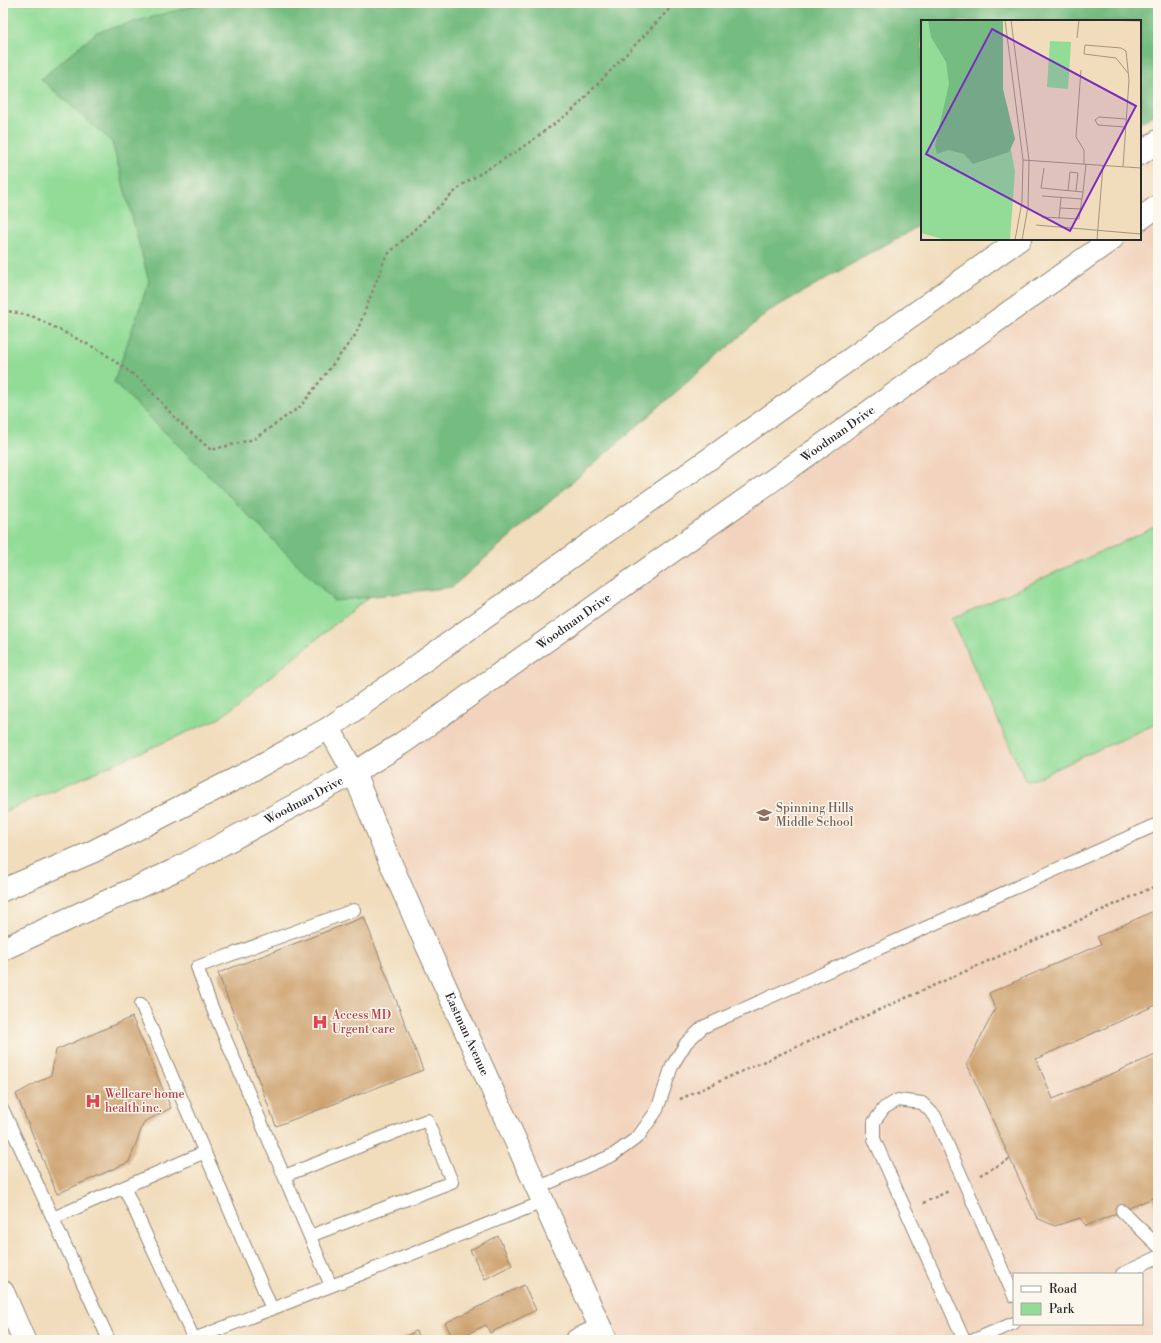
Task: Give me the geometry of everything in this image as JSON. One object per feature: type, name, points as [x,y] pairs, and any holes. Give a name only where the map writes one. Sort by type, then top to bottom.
[{"type":"main road","points":[[1141,153],[1158,141]]},
{"type":"main road","points":[[1141,218],[1158,206]]},
{"type":"main road","points":[[3,890],[92,852],[243,775],[329,728],[1019,240]]},
{"type":"main road","name":"Woodman Drive","points":[[3,949],[173,871],[354,773],[401,744],[1111,240]]},
{"type":"main road","name":"Eastman Avenue","points":[[329,728],[354,773],[388,857],[423,937],[604,1334]]},
{"type":"main road","points":[[3,1292],[24,1340]]},
{"type":"main road","points":[[577,1340],[604,1334]]},
{"type":"lane","points":[[124,1187],[192,1339],[331,1286],[540,1195],[613,1155],[638,1137],[657,1110],[672,1066],[686,1043],[703,1027],[1158,824]]},
{"type":"lane","points":[[331,1286],[211,1005],[197,967],[354,910]]},
{"type":"lane","points":[[141,1004],[272,1309]]},
{"type":"lane","points":[[964,1340],[874,1139],[874,1122],[884,1108],[898,1100],[922,1103],[935,1116],[1013,1294]]},
{"type":"lane","points":[[3,1110],[109,1340]]},
{"type":"lane","points":[[284,1176],[427,1120],[452,1182],[310,1236]]},
{"type":"lane","points":[[53,1218],[204,1152]]},
{"type":"lane","points":[[1122,1211],[1158,1246]]},
{"type":"lane","points":[[1124,1273],[1158,1258]]},
{"type":"lane","points":[[974,1340],[1013,1323]]},
{"type":"path","points":[[3,310],[32,316],[100,351],[142,381],[178,421],[211,450],[254,439],[301,406],[356,334],[386,256],[462,184],[520,149],[572,111],[676,3]]},
{"type":"path","points":[[657,1110],[1158,886]]},
{"type":"shaded area","name":"Spinning Hills Middle School","points":[[1158,206],[1158,1340],[606,1340],[354,773],[1111,240],[1141,240],[1141,218]]},
{"type":"green space","points":[[3,3],[1158,3],[1141,20],[921,20],[921,24],[864,193],[220,718],[3,812]]},
{"type":"green space","points":[[204,3],[1158,3],[1158,112],[1141,122],[1141,20],[921,20],[921,225],[769,311],[452,587],[334,601],[114,382],[149,281],[112,142],[41,79],[97,32]]},
{"type":"green space","points":[[1158,526],[1158,723],[1026,782],[952,619]]},
{"type":"building","points":[[1158,909],[1158,1004],[1036,1059],[1053,1099],[1158,1054],[1158,1208],[1153,1198],[1086,1226],[1080,1218],[1055,1226],[1037,1218],[967,1064],[995,1009],[989,993],[1101,944],[1097,937]]},
{"type":"building","name":"Access MD Urgent care","points":[[364,917],[423,1070],[276,1126],[218,973]]},
{"type":"building","name":"Wellcare home health inc.","points":[[132,1017],[171,1108],[144,1122],[129,1162],[57,1194],[16,1094],[51,1075],[56,1050]]},
{"type":"building","points":[[498,1236],[512,1265],[485,1279],[470,1250]]},
{"type":"building","points":[[524,1285],[536,1310],[490,1333],[486,1325],[454,1340],[445,1323]]},
{"type":"building","points":[[416,1331],[420,1340],[398,1340]]},
{"type":"place","name":"Spinning Hills Middle School","points":[[764,815]]},
{"type":"place","name":"Access MD Urgent care","points":[[320,1022]]},
{"type":"place","name":"Wellcare home health inc.","points":[[93,1101]]}]
